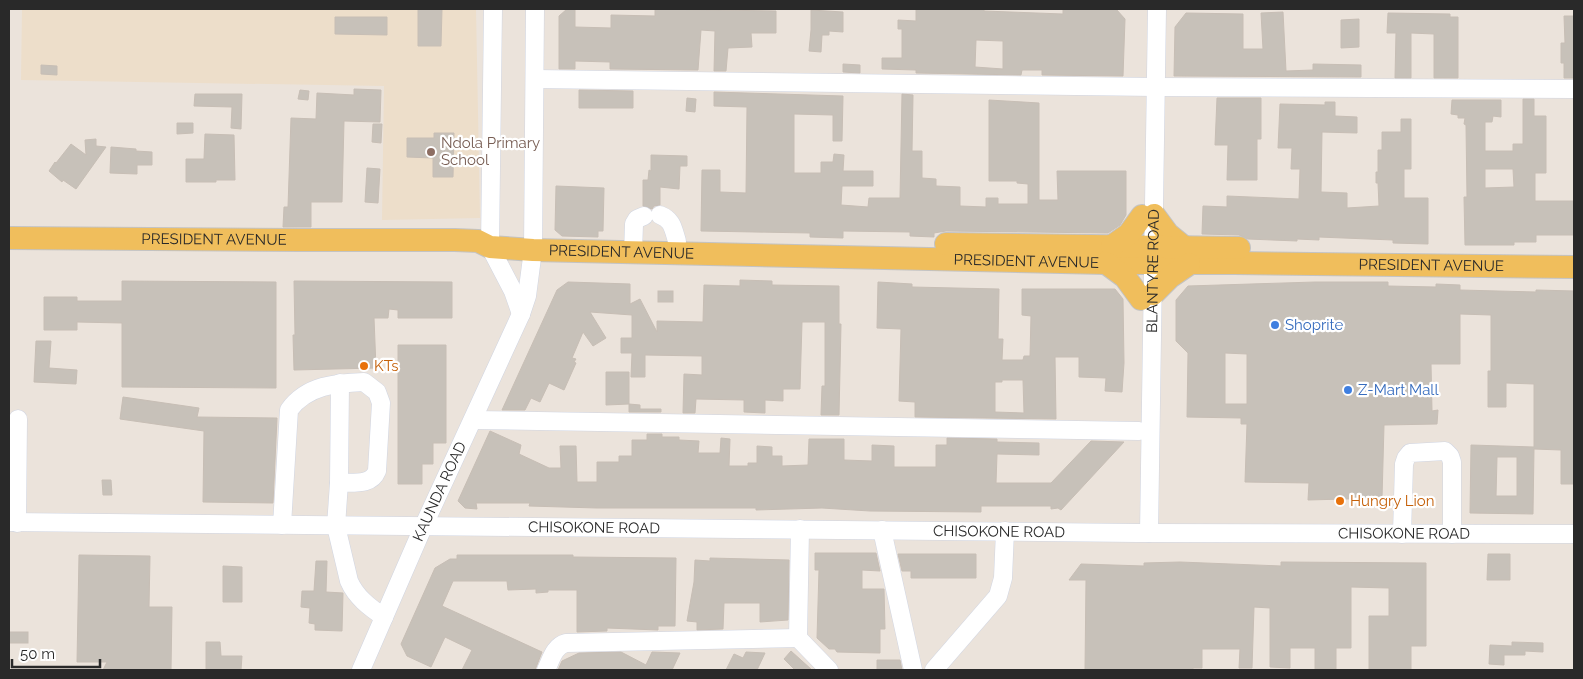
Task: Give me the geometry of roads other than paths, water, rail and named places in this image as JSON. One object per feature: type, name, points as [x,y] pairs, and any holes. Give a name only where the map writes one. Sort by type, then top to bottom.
[{"type":"main road","points":[[1148,216],[1168,234],[1187,256],[1170,278],[1147,297],[1125,277],[1109,255],[1148,216]]},
{"type":"main road","name":"PRESIDENT AVENUE","points":[[9,238],[455,240],[533,245],[1187,256],[1574,252]]},
{"type":"main road","name":"PRESIDENT AVENUE","points":[[633,246],[677,241],[1109,255]]},
{"type":"main road","name":"PRESIDENT AVENUE","points":[[1187,256],[1234,263],[1574,267]]},
{"type":"street","points":[[493,9],[486,242],[513,291],[521,314]]},
{"type":"street","name":"KAUNDA ROAD","points":[[364,669],[384,617],[424,525],[521,314],[527,296],[533,245],[535,9]]},
{"type":"street","name":"BLANTYRE ROAD","points":[[1143,533],[1150,87],[1146,9]]},
{"type":"street","name":"BLANTYRE ROAD","points":[[1150,87],[1157,9]]},
{"type":"street","points":[[534,79],[1150,87],[1574,89]]},
{"type":"street","points":[[633,246],[634,224],[637,219],[652,215],[668,218],[672,224],[677,241]]},
{"type":"street","name":"BLANTYRE ROAD","points":[[1143,533],[1138,431],[1147,297]]},
{"type":"street","points":[[282,525],[290,410],[296,401],[310,391],[340,383],[364,382],[377,392],[381,403],[377,471],[374,478],[369,481],[339,483]]},
{"type":"street","points":[[340,383],[339,483],[336,526],[352,589],[366,604],[384,617]]},
{"type":"street","points":[[13,522],[18,419]]},
{"type":"street","points":[[473,420],[1138,431]]},
{"type":"street","points":[[1402,534],[1404,464],[1406,458],[1410,453],[1445,450],[1452,462],[1452,534]]},
{"type":"street","name":"CHISOKONE ROAD","points":[[13,522],[1143,533],[1574,534]]},
{"type":"street","points":[[800,529],[798,638],[829,670]]},
{"type":"street","points":[[882,530],[913,670]]},
{"type":"street","points":[[934,670],[998,596],[1003,578],[1005,531]]},
{"type":"street","points":[[546,670],[555,650],[566,643],[798,638]]},
{"type":"place","name":"Ndola Primary School","points":[[431,152]]},
{"type":"place","name":"Shoprite","points":[[1275,325]]},
{"type":"place","name":"KTs","points":[[364,366]]},
{"type":"place","name":"Z-Mart Mall","points":[[1348,390]]},
{"type":"place","name":"Hungry Lion","points":[[1340,501]]}]
